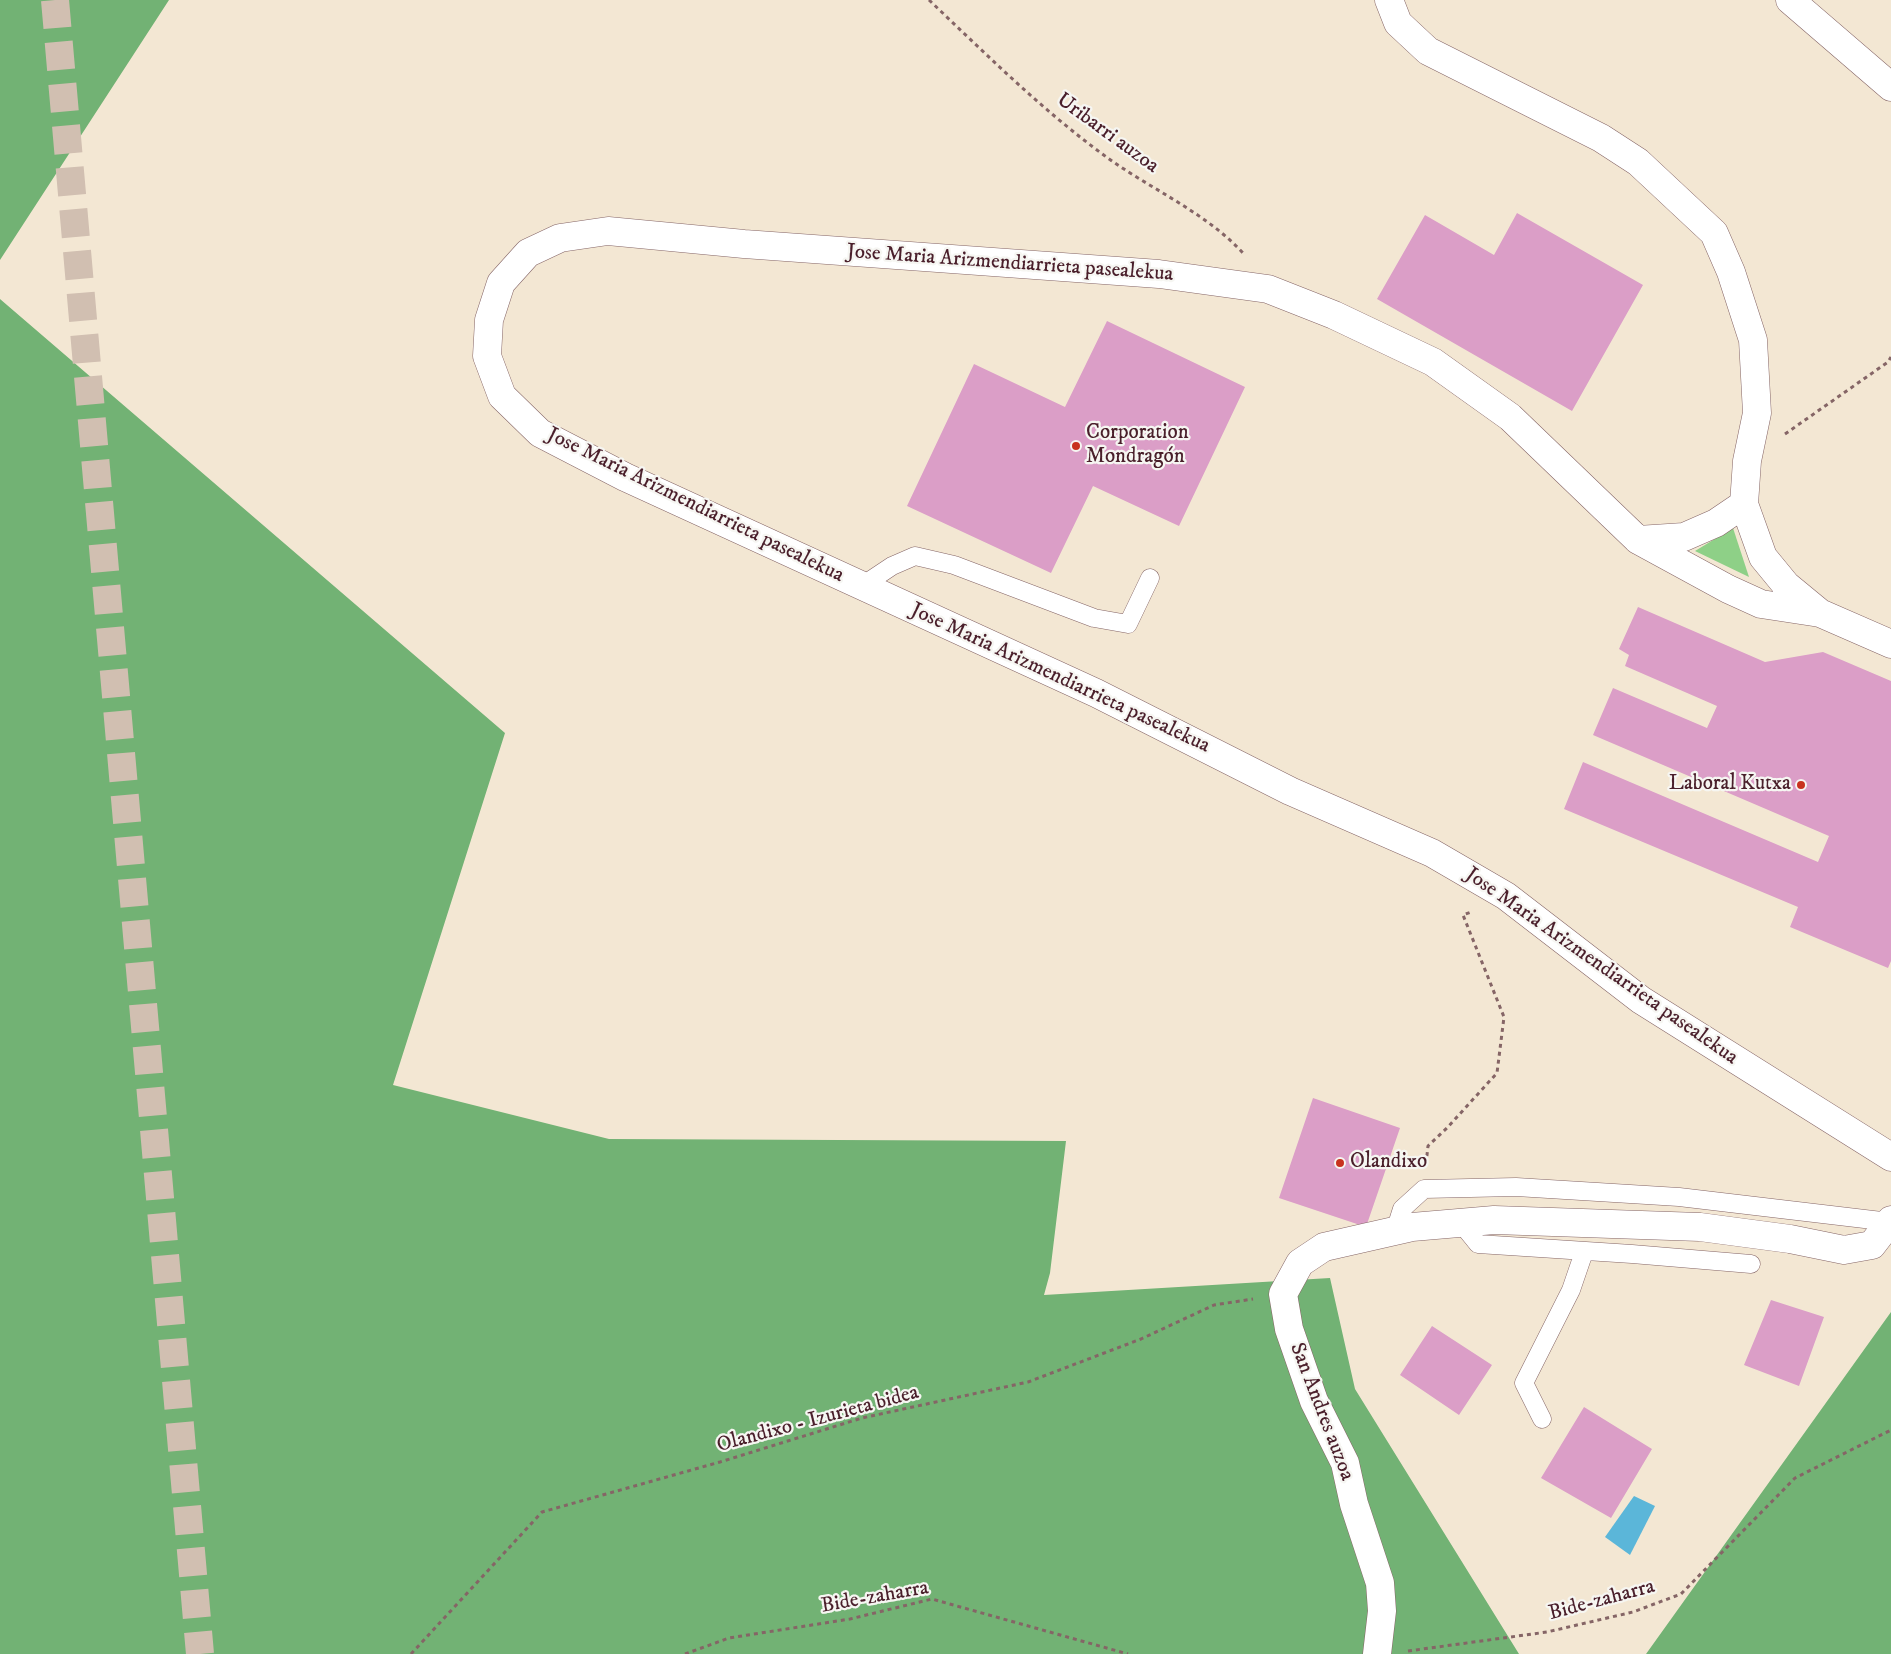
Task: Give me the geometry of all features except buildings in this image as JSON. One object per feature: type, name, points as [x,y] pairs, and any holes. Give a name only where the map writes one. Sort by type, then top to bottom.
[{"type":"street","points":[[1389,0],[1398,22],[1428,51],[1616,148],[1638,162],[1714,233],[1754,340],[1757,413],[1747,461],[1744,504],[1763,557],[1786,585],[1820,613],[1891,644]]},
{"type":"street","points":[[1790,0],[1891,88]]},
{"type":"street","name":"Jose Maria Arizmendiarrieta pasealekua","points":[[1820,613],[1761,604],[1728,589],[1638,540],[1510,417],[1433,362],[1334,315],[1268,289],[1159,274],[744,244],[608,230],[560,238],[528,253],[501,283],[489,320],[487,356],[502,396],[540,433],[625,477],[1096,693],[1290,791],[1432,854],[1506,896],[1641,1000],[1891,1158]]},
{"type":"street","points":[[1638,540],[1684,537],[1716,523],[1744,504]]},
{"type":"street","points":[[1283,1294],[1300,1263],[1324,1246],[1412,1226],[1494,1220],[1700,1227],[1790,1239],[1844,1250],[1872,1245],[1890,1221]]},
{"type":"street","name":"San Andres auzoa","points":[[1283,1294],[1289,1329],[1314,1401],[1345,1463],[1354,1504],[1380,1583],[1382,1611],[1390,1653]]},
{"type":"lane","points":[[862,586],[892,566],[914,556],[954,565],[1094,618],[1128,624],[1150,578]]},
{"type":"lane","points":[[1391,1232],[1402,1209],[1424,1189],[1516,1187],[1679,1197],[1890,1221]]},
{"type":"lane","points":[[1461,1223],[1478,1244],[1695,1258],[1751,1264]]},
{"type":"lane","points":[[1542,1419],[1524,1383],[1571,1290],[1584,1252]]},
{"type":"path","name":"Uribarri auzoa","points":[[929,0],[1067,128],[1113,162],[1162,192],[1237,246],[1258,268],[1268,289]]},
{"type":"path","points":[[1747,461],[1888,362],[1891,357]]},
{"type":"path","points":[[1424,1189],[1428,1146],[1498,1073],[1504,1017],[1463,915],[1488,905],[1472,876]]},
{"type":"path","name":"Olandixo - Izurieta bidea","points":[[411,1654],[542,1512],[720,1462],[862,1418],[1028,1382],[1140,1339],[1214,1305],[1283,1294]]},
{"type":"path","name":"Bide-zaharra","points":[[1390,1653],[1547,1632],[1633,1612],[1681,1594],[1796,1478],[1891,1430]]},
{"type":"path","name":"Bide-zaharra","points":[[685,1654],[729,1638],[850,1619],[932,1599],[1128,1654]]},
{"type":"green space","points":[[0,0],[169,0],[0,260]]},
{"type":"green space","points":[[0,299],[505,733],[393,1085],[609,1139],[1066,1141],[1050,1273],[1044,1295],[1330,1278],[1355,1389],[1519,1654],[0,1654]]},
{"type":"green space","points":[[1733,528],[1749,577],[1695,551]]},
{"type":"green space","points":[[1891,1312],[1891,1654],[1646,1654]]},
{"type":"water","points":[[1634,1496],[1655,1506],[1630,1555],[1605,1537]]},
{"type":"tunnel","points":[[55,0],[200,1654]]},
{"type":"place","name":"Corporation Mondragón","points":[[1076,446]]},
{"type":"place","name":"Laboral Kutxa","points":[[1801,785]]},
{"type":"place","name":"Olandixo","points":[[1340,1163]]}]
